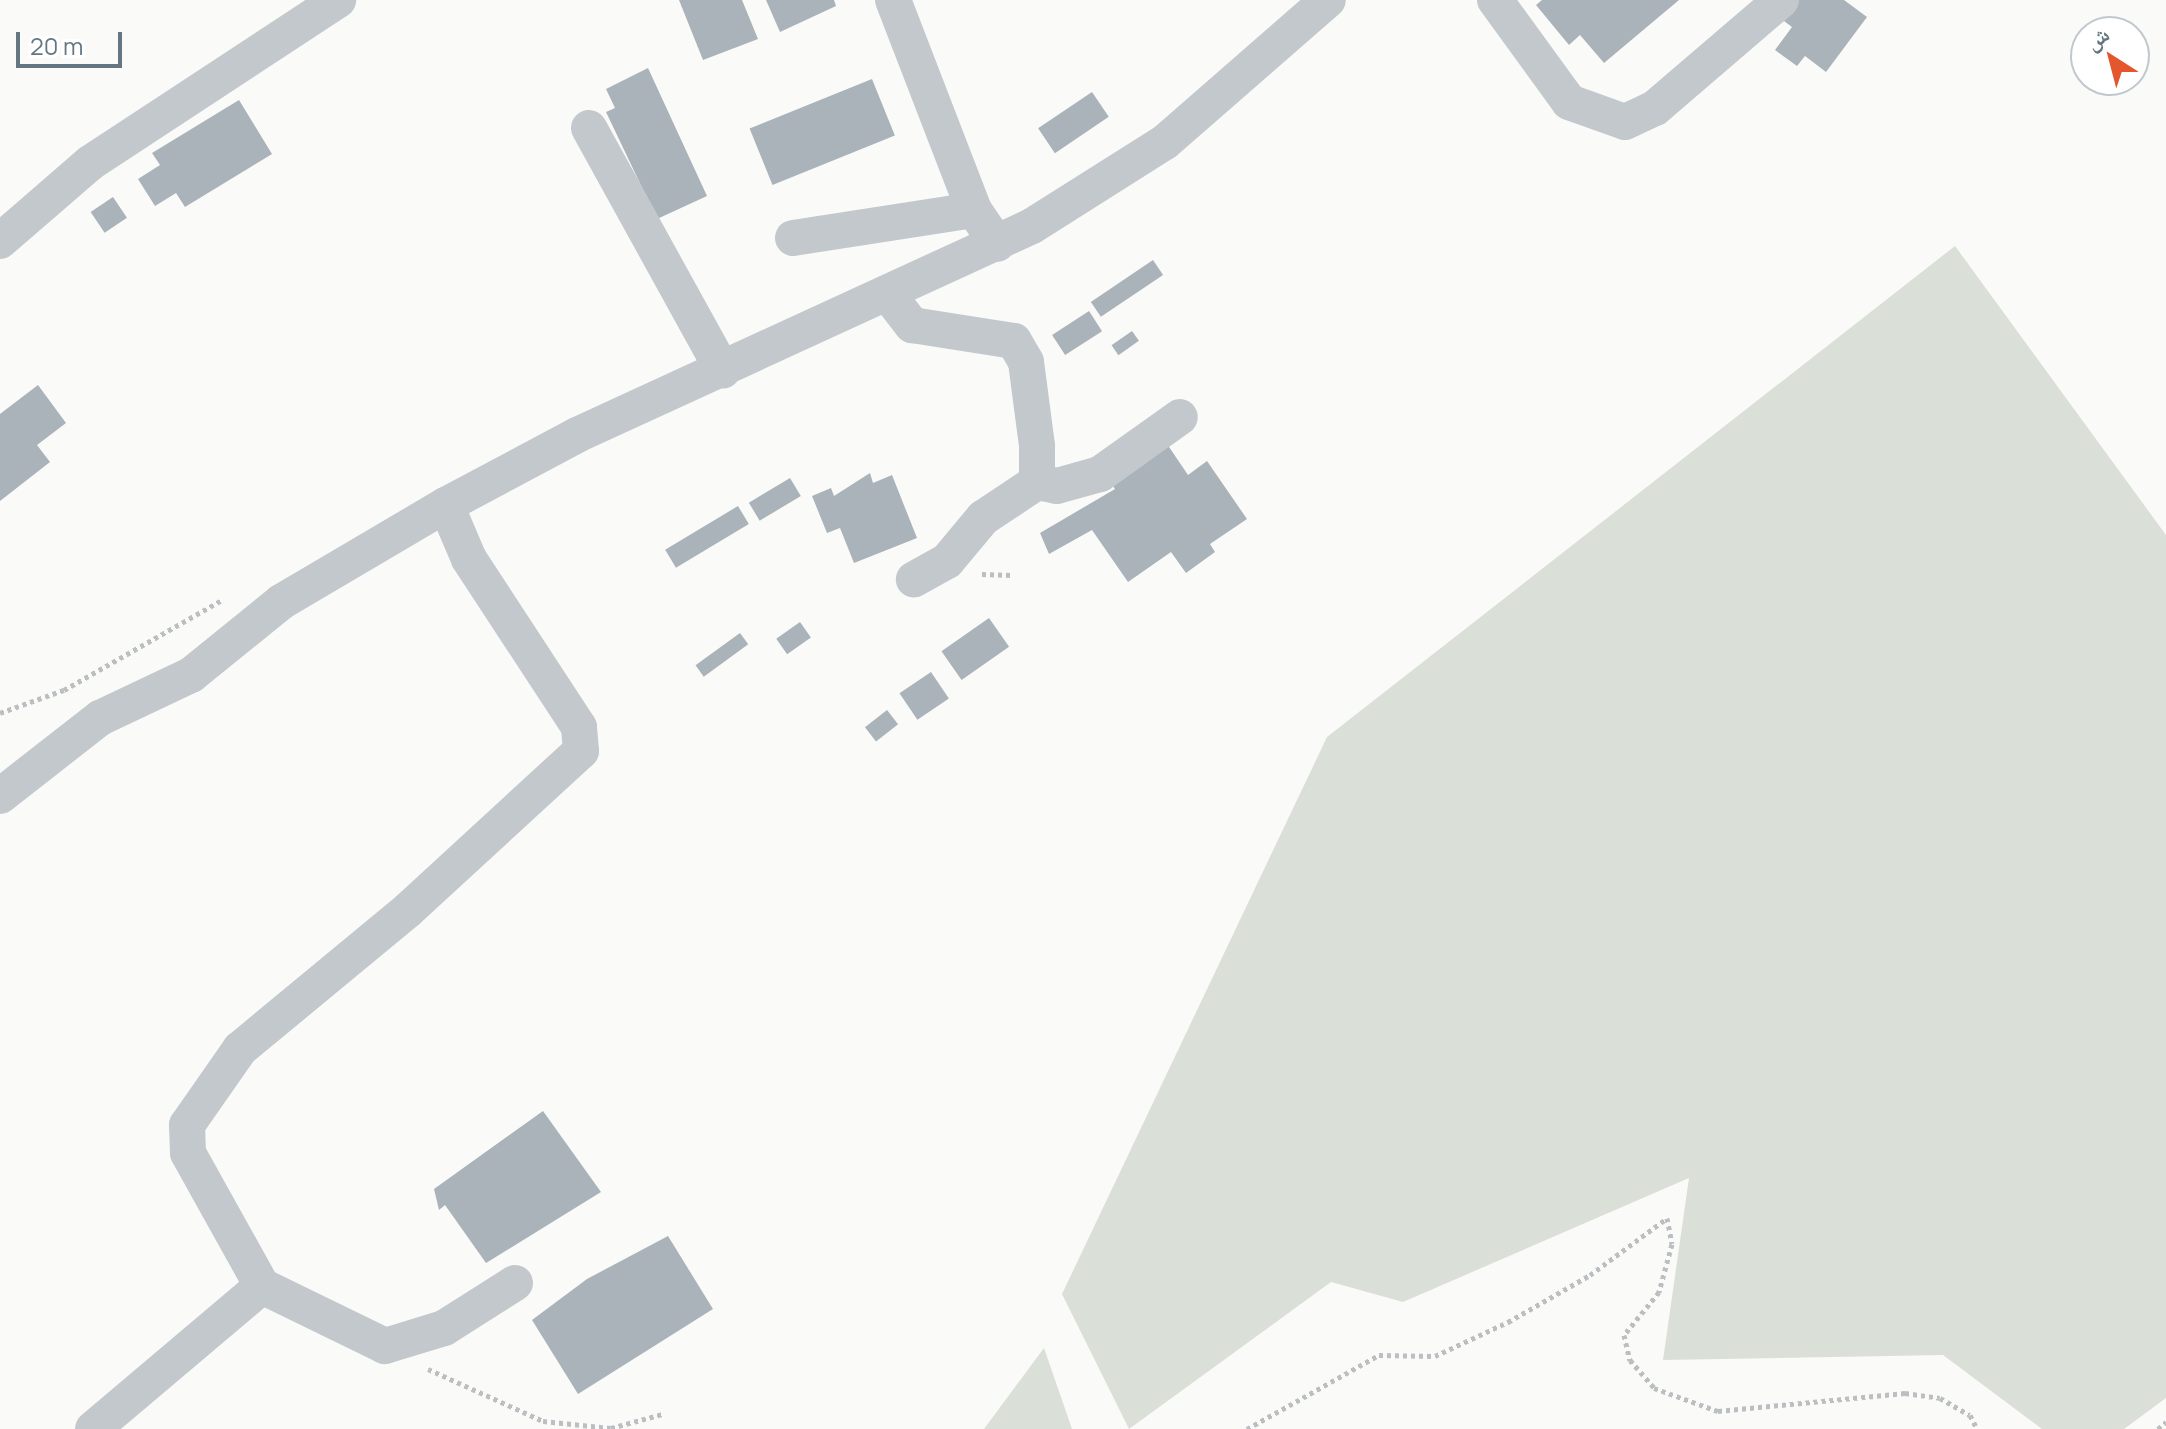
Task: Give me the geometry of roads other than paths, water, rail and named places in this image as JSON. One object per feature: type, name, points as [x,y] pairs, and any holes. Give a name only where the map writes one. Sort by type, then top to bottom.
[{"type":"street","points":[[0,241],[90,163],[338,0]]},
{"type":"street","points":[[893,0],[974,210],[997,244]]},
{"type":"street","points":[[1495,0],[1569,102],[1625,122],[1655,108],[1781,0]]},
{"type":"street","points":[[0,796],[100,718],[191,675],[281,602],[446,505],[577,435],[997,244],[1165,142],[1318,3]]},
{"type":"street","points":[[589,128],[723,371]]},
{"type":"street","points":[[793,238],[974,210]]},
{"type":"street","points":[[887,293],[912,325],[1014,341],[1026,362],[1037,482]]},
{"type":"street","points":[[914,579],[947,561],[983,518],[1037,482],[1057,486],[1100,474],[1180,417]]},
{"type":"street","points":[[446,505],[469,559],[579,727],[581,751],[408,910],[240,1049],[187,1125],[188,1153],[262,1286],[385,1346],[444,1328],[515,1283]]},
{"type":"street","points":[[93,1429],[262,1286]]}]
